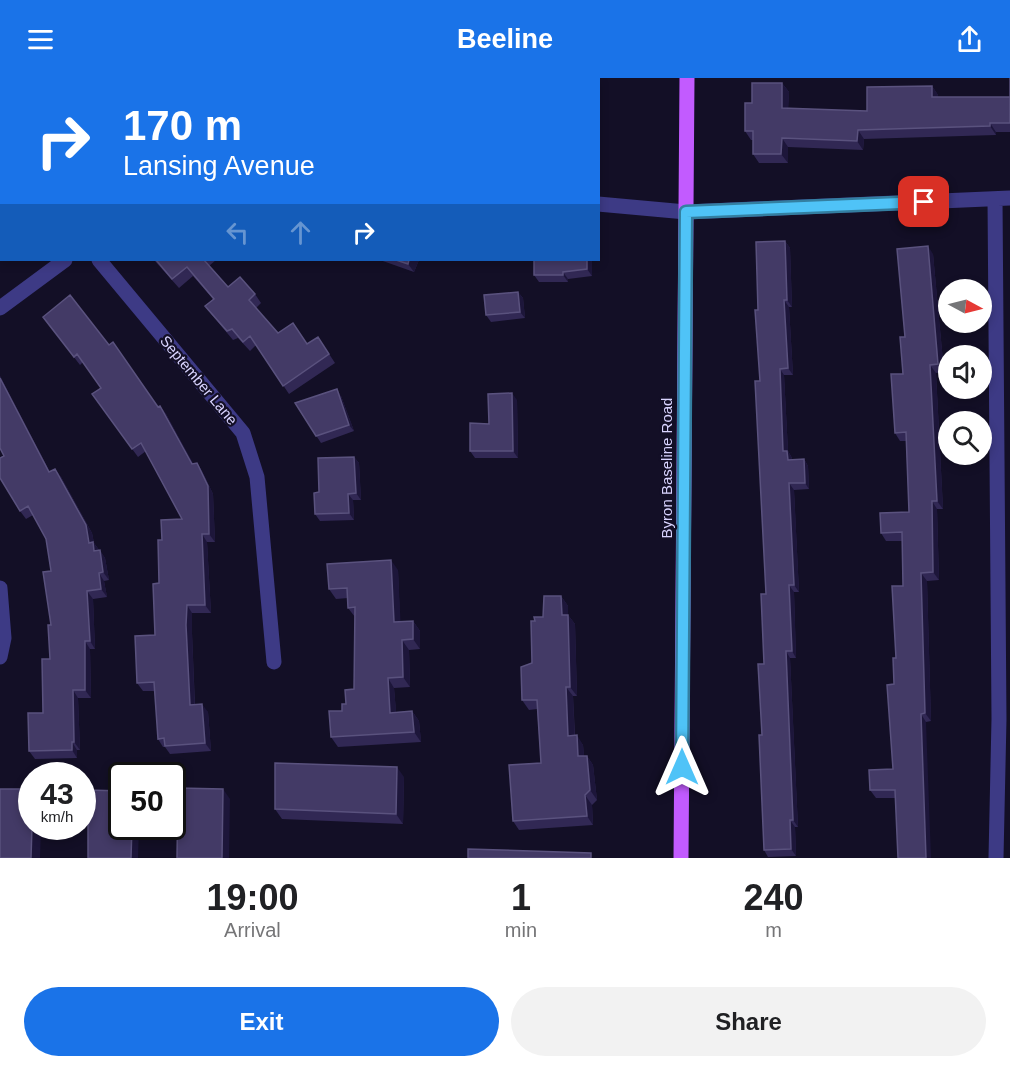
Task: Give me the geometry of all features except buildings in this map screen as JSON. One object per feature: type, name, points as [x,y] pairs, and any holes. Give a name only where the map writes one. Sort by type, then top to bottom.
[{"type":"main road","name":"Byron Baseline Road","points":[[681,858],[687,78]]},
{"type":"street","points":[[600,204],[686,212],[1002,198],[1004,719],[996,858]]},
{"type":"street","points":[[0,308],[63,261]]},
{"type":"street","name":"September Lane","points":[[100,261],[243,432],[257,477],[274,662]]},
{"type":"street","points":[[0,588],[4,638],[0,657]]},
{"type":"route","points":[[682,767],[686,212],[924,202]]}]
